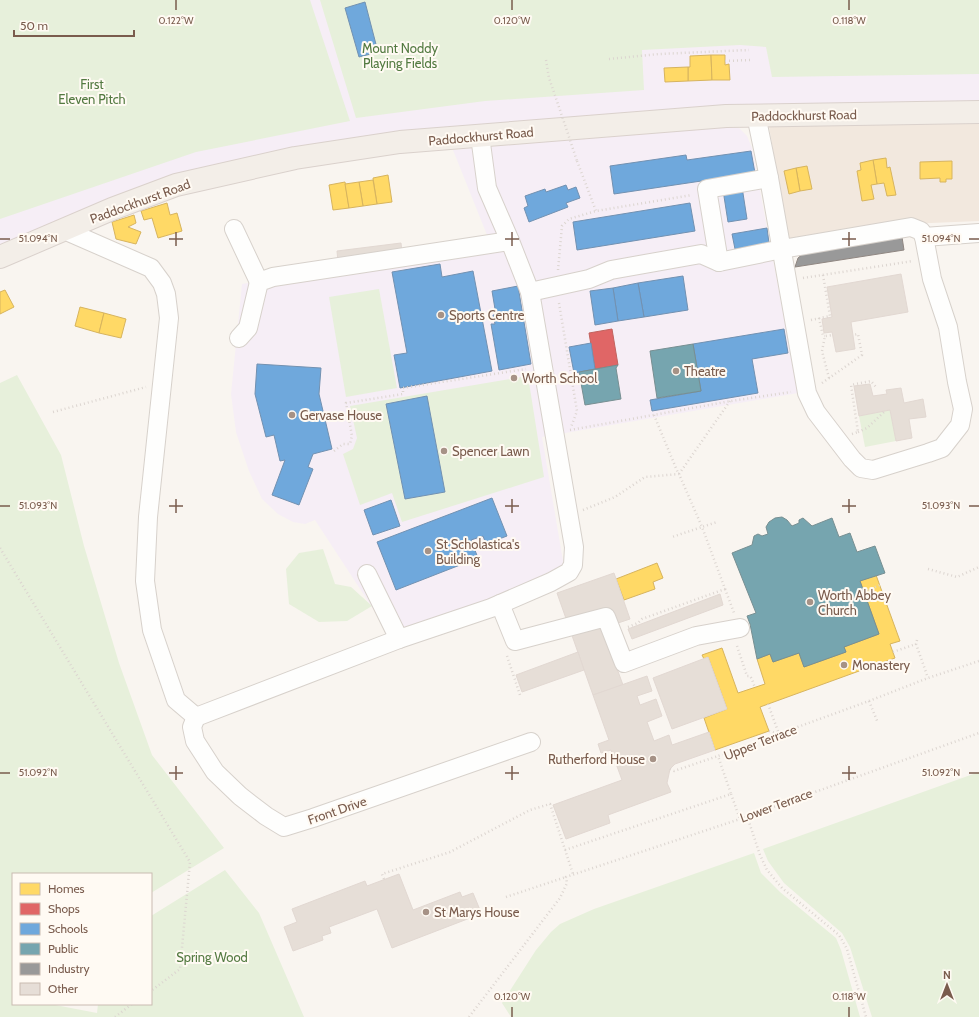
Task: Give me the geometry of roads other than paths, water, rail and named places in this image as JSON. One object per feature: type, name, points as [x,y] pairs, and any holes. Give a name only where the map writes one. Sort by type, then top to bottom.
[{"type":"main road","name":"Paddockhurst Road","points":[[0,257],[112,209],[176,185],[295,158],[400,142],[726,116],[979,112]]},
{"type":"lane","points":[[530,292],[557,293],[611,270],[701,254],[719,262],[782,249],[911,228],[920,231],[924,237],[932,279],[948,327],[951,382],[963,409],[960,425],[942,448],[873,470],[861,468],[835,438],[816,412],[806,391],[782,249],[756,115]]},
{"type":"lane","points":[[66,228],[71,233],[151,268],[162,283],[166,294],[169,318],[148,517],[146,581],[152,630],[176,700],[196,717],[400,639],[500,604],[551,582],[569,572],[573,564],[574,547],[530,292],[487,188],[480,136]]},
{"type":"lane","points":[[719,262],[707,189],[769,178]]},
{"type":"lane","points":[[234,229],[259,282],[248,328],[238,338]]},
{"type":"lane","points":[[924,237],[979,233]]},
{"type":"lane","points":[[259,282],[273,277],[510,241]]},
{"type":"lane","points":[[367,574],[400,639]]},
{"type":"lane","points":[[500,604],[515,641],[606,617],[624,663],[696,636],[740,628]]},
{"type":"lane","name":"Front Drive","points":[[196,717],[192,727],[195,740],[215,772],[250,804],[284,827],[531,742]]},
{"type":"place","name":"Sports Centre","points":[[441,315]]},
{"type":"place","name":"Theatre","points":[[676,371]]},
{"type":"place","name":"Worth School","points":[[514,378]]},
{"type":"place","name":"Gervase House","points":[[292,415]]},
{"type":"place","name":"Spencer Lawn","points":[[444,451]]},
{"type":"place","name":"St Scholastica's Building","points":[[428,551]]},
{"type":"place","name":"Worth Abbey Church","points":[[810,602]]},
{"type":"place","name":"Monastery","points":[[844,665]]},
{"type":"place","name":"Rutherford House","points":[[653,759]]},
{"type":"place","name":"St Marys House","points":[[426,912]]},
{"type":"park label","name":"Mount Noddy Playing Fields","points":[[400,56]]},
{"type":"park label","name":"First Eleven Pitch","points":[[92,92]]},
{"type":"park label","name":"Spring Wood","points":[[212,957]]}]
